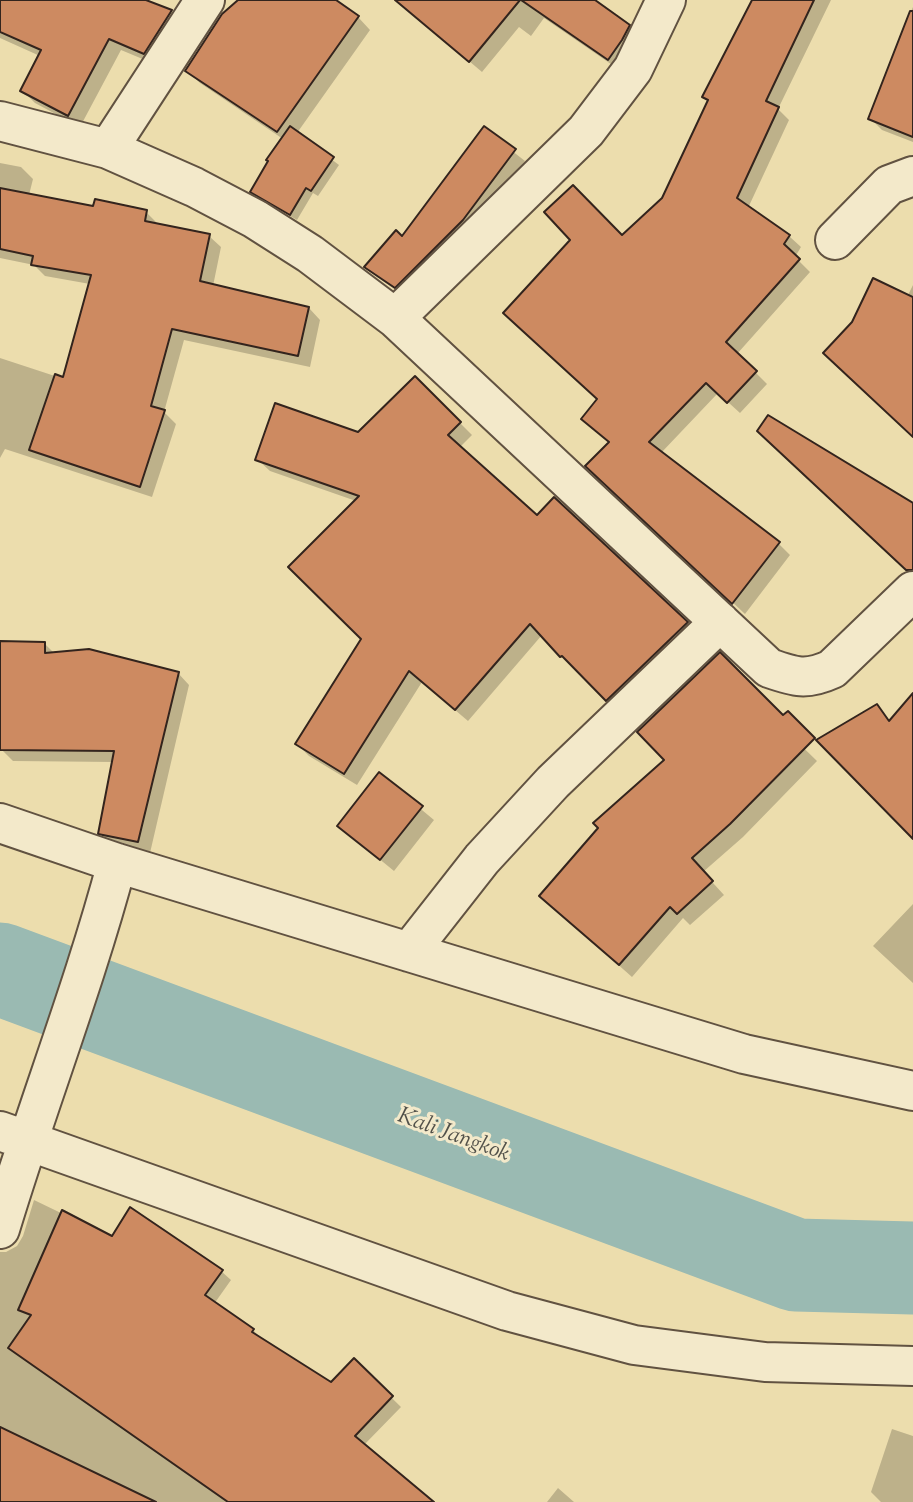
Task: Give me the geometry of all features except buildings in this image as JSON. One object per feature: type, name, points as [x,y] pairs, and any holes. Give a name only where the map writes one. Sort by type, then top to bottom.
[{"type":"street","points":[[108,149],[205,0]]},
{"type":"street","points":[[395,318],[586,131],[633,69],[666,0]]},
{"type":"street","points":[[0,121],[108,149],[194,187],[255,219],[310,254],[395,318],[769,668],[795,677],[816,677],[832,669],[913,592]]},
{"type":"street","points":[[835,240],[889,186],[913,176]]},
{"type":"street","points":[[409,952],[482,859],[553,782],[720,622]]},
{"type":"street","points":[[0,823],[117,863],[744,1054],[913,1091]]},
{"type":"street","points":[[0,1229],[22,1126],[99,932],[117,863]]},
{"type":"street","points":[[22,1126],[507,1311],[634,1345],[765,1362],[913,1366]]},
{"type":"waterway","name":"Kali Jangkok","points":[[0,969],[796,1265],[913,1268]]}]
